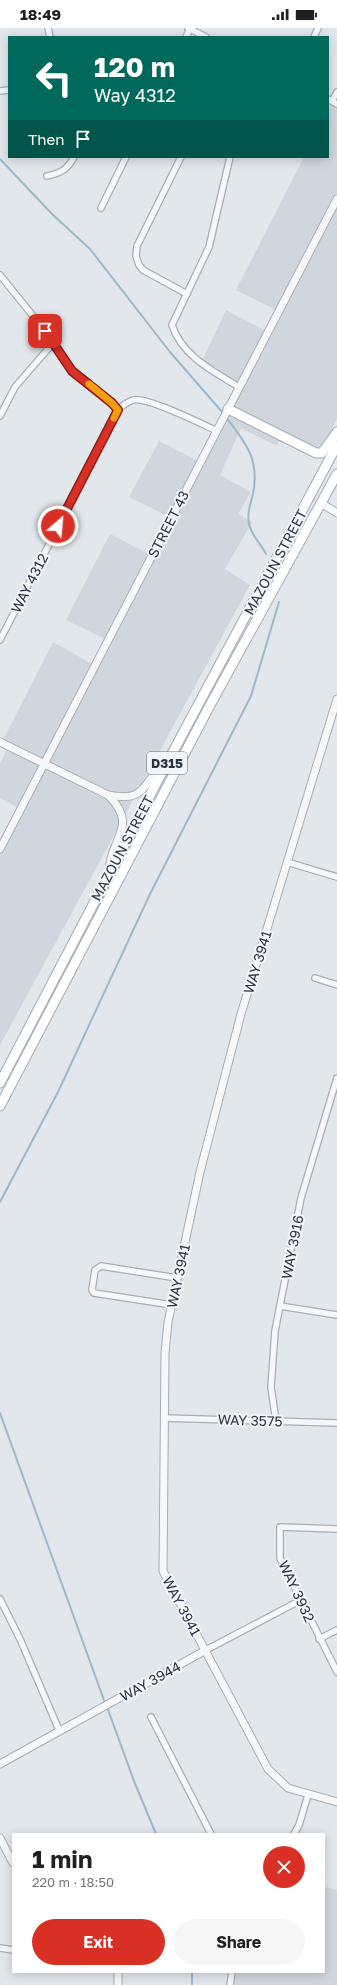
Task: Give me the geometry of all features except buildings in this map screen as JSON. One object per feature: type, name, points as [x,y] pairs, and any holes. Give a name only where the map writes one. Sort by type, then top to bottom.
[{"type":"main road","points":[[228,409],[316,453],[322,453],[337,432]]},
{"type":"main road","name":"MAZOUN STREET","points":[[0,1083],[170,758],[337,445]]},
{"type":"main road","name":"MAZOUN STREET","points":[[0,1106],[209,707],[337,474]]},
{"type":"street","points":[[189,28],[204,36]]},
{"type":"street","points":[[332,101],[337,92]]},
{"type":"street","points":[[47,176],[65,170],[73,158]]},
{"type":"street","points":[[101,208],[126,158]]},
{"type":"street","points":[[180,158],[142,234],[136,253],[139,265],[143,270],[187,294]]},
{"type":"street","points":[[230,158],[209,247],[173,321],[173,329],[197,360],[239,387]]},
{"type":"street","name":"STREET 43","points":[[0,850],[43,764],[337,199]]},
{"type":"street","points":[[0,275],[54,342],[72,371],[112,403],[118,410],[127,403],[138,400],[170,410],[217,431]]},
{"type":"street","points":[[0,416],[14,387],[54,342]]},
{"type":"street","name":"WAY 4312","points":[[0,640],[118,410]]},
{"type":"street","points":[[321,503],[337,513]]},
{"type":"street","name":"WAY 3941","points":[[337,699],[241,1014],[200,1172],[172,1305],[165,1353],[163,1571],[268,1769],[288,1788],[308,1795],[337,1802]]},
{"type":"street","points":[[0,742],[108,795],[125,797],[138,794],[144,789],[161,765],[170,758]]},
{"type":"street","points":[[108,795],[120,808],[123,821],[110,859],[109,874]]},
{"type":"street","points":[[287,862],[337,876]]},
{"type":"street","points":[[315,978],[337,985]]},
{"type":"street","name":"WAY 3916","points":[[276,1421],[271,1387],[275,1331],[301,1198],[337,1080]]},
{"type":"street","points":[[172,1305],[94,1293],[92,1290],[95,1270],[101,1266],[178,1278]]},
{"type":"street","points":[[280,1306],[337,1315]]},
{"type":"street","name":"WAY 3575","points":[[164,1418],[337,1423]]},
{"type":"street","name":"WAY 3932","points":[[337,1529],[280,1527],[280,1558],[319,1639],[337,1672]]},
{"type":"street","points":[[0,1599],[20,1639],[59,1730]]},
{"type":"street","name":"WAY 3944","points":[[0,1764],[59,1730],[301,1600]]},
{"type":"street","points":[[319,1639],[337,1630]]},
{"type":"street","points":[[151,1717],[210,1833]]},
{"type":"street","points":[[295,1833],[300,1825],[308,1795]]},
{"type":"street","points":[[0,1838],[12,1861]]},
{"type":"street","points":[[0,1948],[12,1950]]},
{"type":"street","points":[[118,1973],[118,1985]]},
{"type":"street","points":[[230,1985],[232,1973]]},
{"type":"shaded area","points":[[337,92],[337,419],[325,441],[314,454],[280,440],[277,446],[241,428],[220,475],[251,492],[238,514],[252,522],[225,569],[250,585],[0,1045],[0,849],[20,809],[0,798],[0,764],[7,749],[0,746],[53,642],[94,665],[107,640],[66,620],[110,534],[151,555],[171,518],[129,497],[159,441],[200,462],[239,387],[199,367],[226,310],[268,332],[278,311],[236,290],[303,158],[329,158],[329,108]]},
{"type":"shaded area","points":[[325,1887],[337,1890],[337,1985],[233,1985],[235,1973],[325,1973]]},
{"type":"waterway","points":[[0,159],[52,214],[90,249],[170,352],[223,413]]},
{"type":"waterway","points":[[226,417],[240,435],[250,452],[253,462],[255,482],[248,519],[251,530],[266,554]]},
{"type":"waterway","points":[[0,1202],[58,1092],[150,894],[251,696],[279,602]]},
{"type":"waterway","points":[[0,1413],[105,1703]]},
{"type":"waterway","points":[[107,1707],[134,1781],[156,1833]]},
{"type":"waterway","points":[[192,1973],[192,1985]]},
{"type":"slow traffic","points":[[89,384],[112,403],[118,410],[114,418]]},
{"type":"route","points":[[45,331],[54,342],[72,371],[112,403],[118,410],[58,526]]}]
